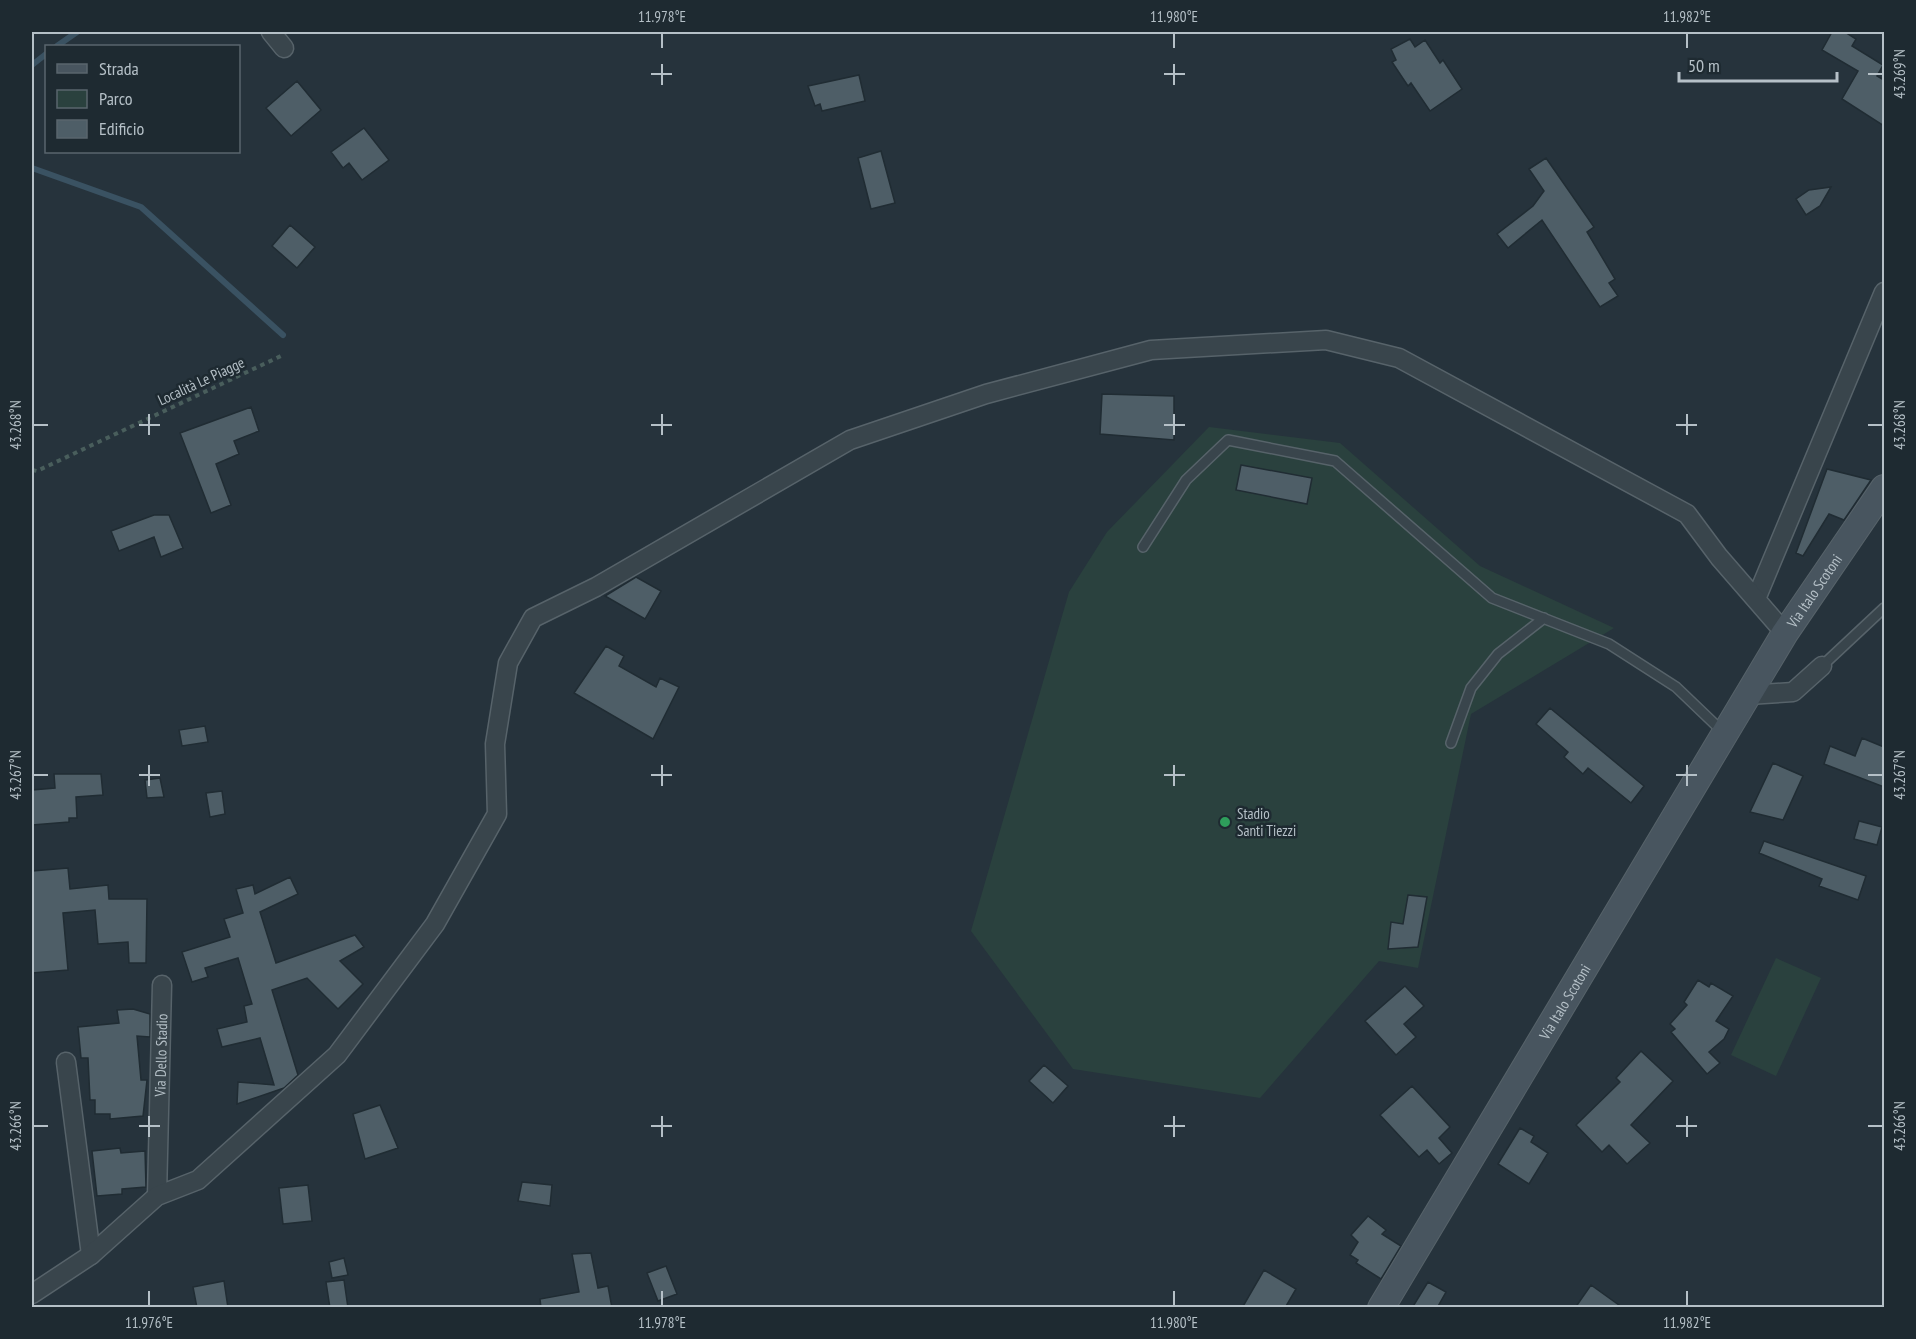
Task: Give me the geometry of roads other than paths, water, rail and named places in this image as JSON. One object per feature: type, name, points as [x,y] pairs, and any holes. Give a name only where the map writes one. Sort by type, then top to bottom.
[{"type":"street","points":[[271,32],[284,48]]},
{"type":"street","points":[[1756,599],[1884,292]]},
{"type":"street","points":[[32,1294],[91,1255],[157,1196],[198,1180],[337,1055],[435,924],[497,814],[495,744],[508,663],[532,618],[596,587],[850,440],[986,394],[1151,350],[1326,340],[1399,358],[1687,514],[1785,633]]},
{"type":"street","name":"Via Italo Scotoni","points":[[1381,1308],[1785,633],[1884,488]]},
{"type":"street","points":[[1748,695],[1793,692],[1821,666]]},
{"type":"street","name":"Via Dello Stadio","points":[[157,1196],[162,985]]},
{"type":"street","points":[[66,1062],[91,1255]]},
{"type":"lane","points":[[1143,547],[1186,480],[1228,440],[1335,460],[1492,598],[1609,644],[1676,687],[1725,734]]},
{"type":"lane","points":[[1821,666],[1884,608]]},
{"type":"lane","points":[[1451,743],[1471,688],[1498,654],[1544,618]]},
{"type":"waterway","points":[[58,45],[77,32]]},
{"type":"waterway","points":[[32,65],[45,55]]},
{"type":"waterway","points":[[32,168],[141,207],[283,335]]},
{"type":"place","name":"Stadio Santi Tiezzi","points":[[1225,822]]}]
